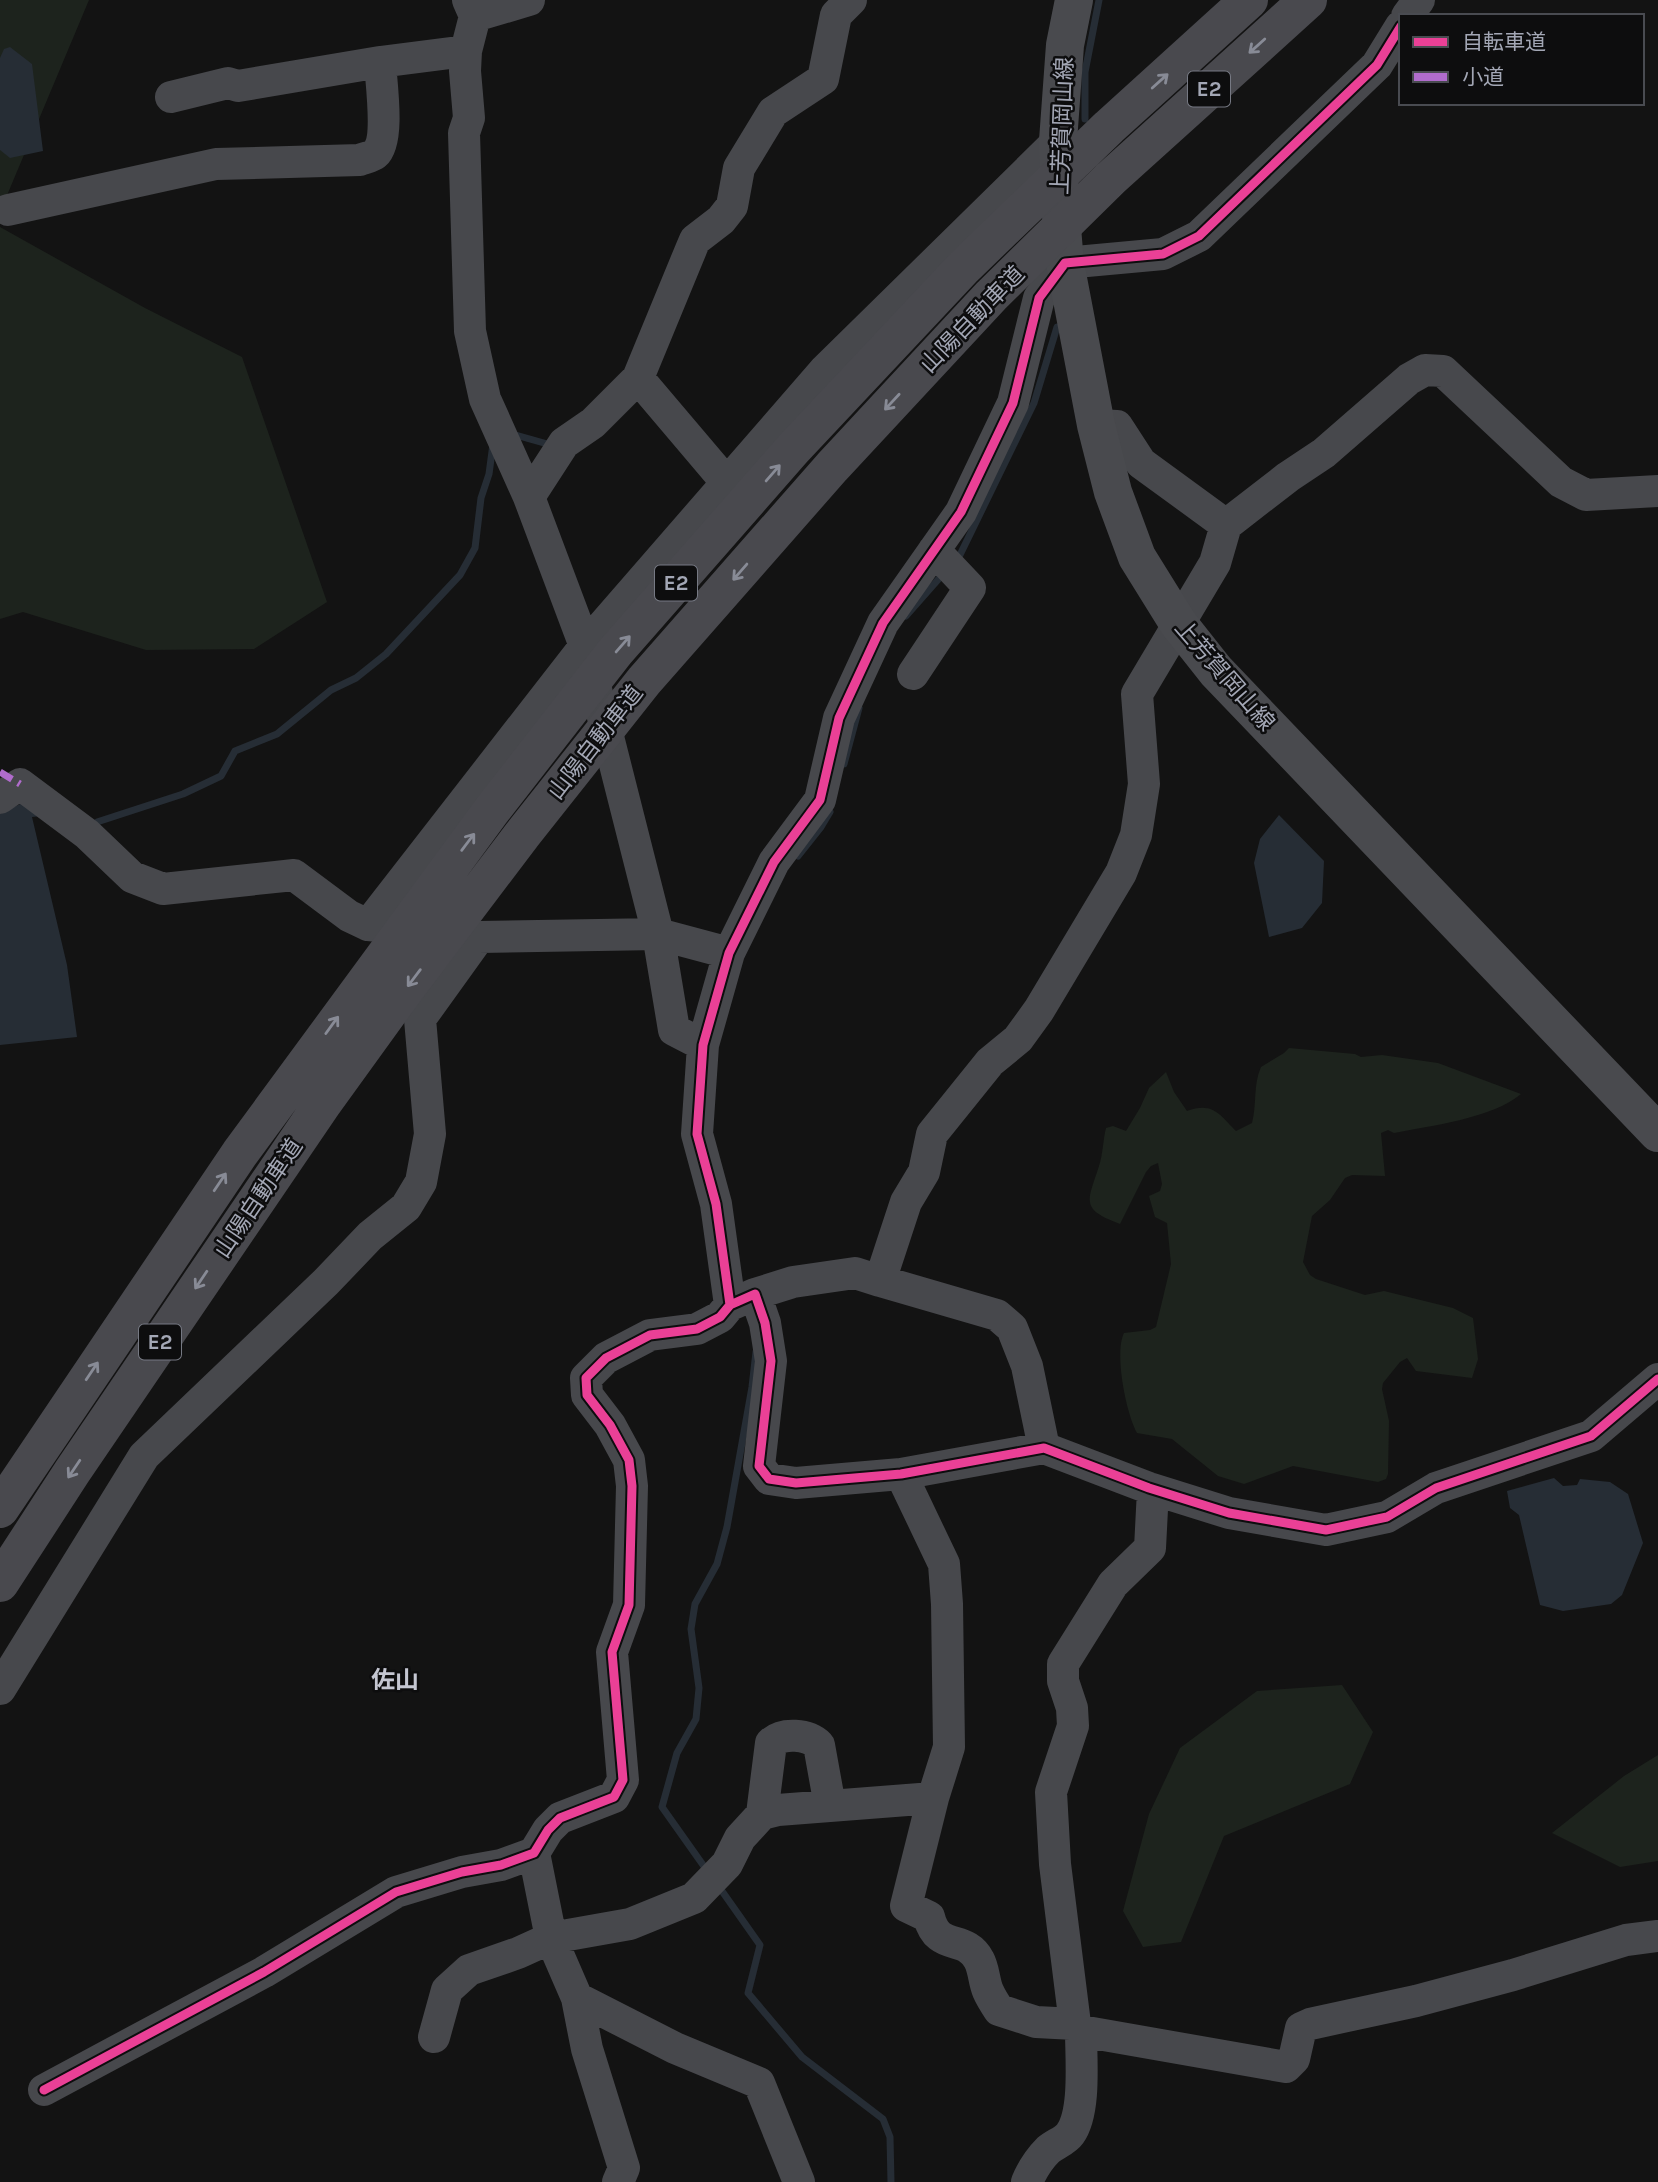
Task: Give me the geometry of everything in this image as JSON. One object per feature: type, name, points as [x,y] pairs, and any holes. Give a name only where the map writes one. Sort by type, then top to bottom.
[{"type":"highway","name":"山陽自動車道","points":[[0,1509],[232,1164],[292,1080],[492,810],[615,652],[793,449],[964,267],[1109,127],[1249,0]]},
{"type":"highway","name":"山陽自動車道","points":[[0,1583],[72,1472],[323,1103],[514,846],[644,681],[832,467],[982,306],[1111,178],[1308,0]]},
{"type":"main road","name":"上芳賀岡山線","points":[[1074,0],[1065,45],[1058,141],[1059,204],[1065,263],[1096,425],[1113,492],[1137,557],[1178,623],[1216,671],[1658,1133]]},
{"type":"street","points":[[529,0],[466,5],[460,51],[465,71],[469,118],[464,133],[470,331],[485,399],[529,497],[585,646],[658,934],[674,1030],[703,1045]]},
{"type":"street","points":[[529,497],[560,447],[641,382],[695,240],[721,220],[733,206],[739,168],[777,108],[823,79],[836,15],[851,0]]},
{"type":"street","points":[[1399,29],[1377,65],[1199,236],[1163,254],[1065,263],[1039,298],[1013,403],[961,512],[883,624],[839,718],[820,800],[774,862],[729,953],[703,1045],[697,1134],[743,1299],[765,1323],[771,1361],[759,1466],[769,1479],[796,1483],[901,1474],[1044,1448],[1153,1490],[1229,1513],[1326,1530],[1387,1517],[1436,1488],[1591,1436],[1658,1379]]},
{"type":"street","points":[[171,97],[228,83],[238,86],[460,51]]},
{"type":"street","points":[[8,210],[216,164],[360,160],[374,155],[381,146],[383,134],[380,62]]},
{"type":"street","points":[[368,925],[585,646],[824,371],[1058,141]]},
{"type":"street","points":[[880,1281],[906,1202],[924,1172],[932,1134],[990,1062],[1018,1040],[1039,1010],[1121,873],[1136,835],[1144,784],[1137,694],[1215,564],[1226,525],[1324,453],[1409,379],[1425,370],[1443,371],[1561,482],[1586,495],[1658,491]]},
{"type":"street","points":[[641,382],[727,483]]},
{"type":"street","points":[[1096,425],[1117,426],[1140,463],[1226,525]]},
{"type":"street","points":[[913,674],[970,588],[934,550]]},
{"type":"street","points":[[0,798],[20,784],[87,834],[132,877],[163,889],[295,875],[349,916],[368,925],[479,937],[658,934],[729,953]]},
{"type":"street","points":[[0,1689],[144,1455],[326,1282],[370,1236],[406,1207],[421,1182],[430,1134],[420,1019],[479,937]]},
{"type":"street","points":[[44,2090],[264,1972],[396,1892],[462,1872],[501,1865],[534,1853],[548,1830],[560,1818],[614,1797],[623,1780],[612,1652],[629,1605],[632,1486],[629,1460],[610,1425],[587,1395],[586,1378],[606,1357],[650,1335],[697,1329],[720,1317],[743,1299],[793,1282],[855,1273],[997,1315],[1012,1328],[1027,1366],[1044,1448]]},
{"type":"street","points":[[901,1474],[944,1564],[947,1604],[948,1747],[906,1906],[929,1917],[932,1930],[945,1941],[964,1944],[979,1959],[988,1992],[999,2010],[1036,2022],[1286,2067],[1294,2059],[1298,2033],[1301,2028],[1310,2024],[1428,1998],[1626,1940],[1658,1936]]},
{"type":"street","points":[[1027,2182],[1032,2169],[1048,2150],[1069,2136],[1078,2119],[1078,2028],[1055,1864],[1051,1792],[1073,1726],[1072,1708],[1063,1681],[1063,1664],[1113,1584],[1150,1548],[1153,1490]]},
{"type":"street","points":[[762,1814],[771,1744],[776,1738],[803,1736],[812,1738],[819,1745],[830,1806]]},
{"type":"street","points":[[434,2037],[447,1990],[469,1970],[518,1954],[551,1938],[630,1924],[694,1898],[727,1864],[740,1838],[762,1814],[778,1810],[933,1798]]},
{"type":"street","points":[[534,1853],[551,1938],[576,1998],[587,2049],[624,2168],[618,2182]]},
{"type":"street","points":[[576,1998],[675,2048],[759,2083],[799,2182]]},
{"type":"shaded area","points":[[0,0],[89,0],[0,212]]},
{"type":"shaded area","points":[[10,47],[32,64],[43,151],[10,158],[0,150],[0,58],[4,49]]},
{"type":"shaded area","points":[[0,227],[145,308],[242,357],[327,602],[254,649],[146,650],[23,612],[0,619]]},
{"type":"shaded area","points":[[26,801],[41,816],[32,817],[67,965],[77,1037],[0,1045],[0,814]]},
{"type":"shaded area","points":[[1279,815],[1324,861],[1322,903],[1302,928],[1269,937],[1254,863],[1260,839]]},
{"type":"shaded area","points":[[1289,1048],[1355,1054],[1361,1057],[1382,1055],[1438,1063],[1521,1094],[1478,1115],[1394,1133],[1388,1130],[1381,1133],[1385,1176],[1352,1175],[1345,1178],[1330,1200],[1312,1216],[1303,1262],[1310,1275],[1316,1279],[1365,1295],[1384,1291],[1453,1308],[1473,1318],[1478,1359],[1472,1378],[1416,1371],[1407,1358],[1400,1362],[1383,1383],[1389,1421],[1388,1474],[1386,1479],[1378,1482],[1293,1466],[1244,1484],[1218,1476],[1172,1439],[1137,1433],[1125,1398],[1120,1354],[1124,1333],[1156,1327],[1171,1264],[1167,1223],[1155,1217],[1149,1196],[1160,1191],[1162,1184],[1158,1163],[1146,1172],[1120,1224],[1098,1214],[1092,1208],[1090,1196],[1106,1128],[1113,1126],[1126,1131],[1149,1088],[1166,1072],[1174,1092],[1187,1111],[1203,1108],[1215,1111],[1236,1131],[1252,1123],[1261,1067]]},
{"type":"shaded area","points":[[1554,1478],[1563,1486],[1577,1485],[1580,1479],[1610,1482],[1628,1494],[1643,1543],[1622,1595],[1611,1604],[1563,1611],[1540,1605],[1519,1515],[1510,1508],[1507,1491]]},
{"type":"shaded area","points":[[1342,1685],[1373,1732],[1350,1784],[1224,1836],[1181,1942],[1143,1947],[1123,1911],[1149,1814],[1180,1748],[1257,1691]]},
{"type":"shaded area","points":[[1658,1755],[1658,1861],[1620,1867],[1552,1833],[1624,1776]]},
{"type":"waterway","points":[[1085,119],[1085,72],[1099,0]]},
{"type":"waterway","points":[[957,561],[1034,403],[1057,327]]},
{"type":"waterway","points":[[512,434],[551,445]]},
{"type":"waterway","points":[[97,822],[183,794],[221,776],[235,751],[277,734],[331,690],[356,678],[386,654],[460,575],[475,548],[481,498],[489,474],[493,444]]},
{"type":"waterway","points":[[906,616],[943,574]]},
{"type":"waterway","points":[[844,764],[859,708]]},
{"type":"waterway","points":[[798,856],[830,812]]},
{"type":"waterway","points":[[708,1872],[662,1807],[677,1753],[696,1719],[699,1688],[691,1629],[695,1604],[717,1564],[727,1527],[756,1352]]},
{"type":"waterway","points":[[717,1884],[760,1945],[748,1993],[802,2057],[883,2119],[890,2137],[891,2182]]},
{"type":"marked path","points":[[0,772],[20,784]]},
{"type":"cycle path","points":[[730,1305],[716,1204],[697,1134],[703,1045],[729,953],[774,862],[820,800],[839,718],[883,623],[961,512],[1013,403],[1039,298],[1065,263],[1163,254],[1199,236],[1377,65],[1399,29]]},
{"type":"cycle path","points":[[44,2090],[264,1972],[396,1892],[462,1872],[501,1865],[534,1853],[548,1830],[560,1818],[614,1797],[623,1780],[612,1652],[629,1605],[632,1486],[629,1460],[610,1425],[587,1395],[586,1378],[606,1358],[650,1335],[697,1329],[720,1317],[730,1305],[755,1294],[765,1323],[771,1361],[759,1466],[769,1479],[796,1483],[901,1474],[1044,1448],[1149,1488],[1229,1513],[1326,1530],[1387,1517],[1436,1488],[1591,1436],[1658,1379]]},
{"type":"district","name":"佐山","points":[[395,1680]]}]
